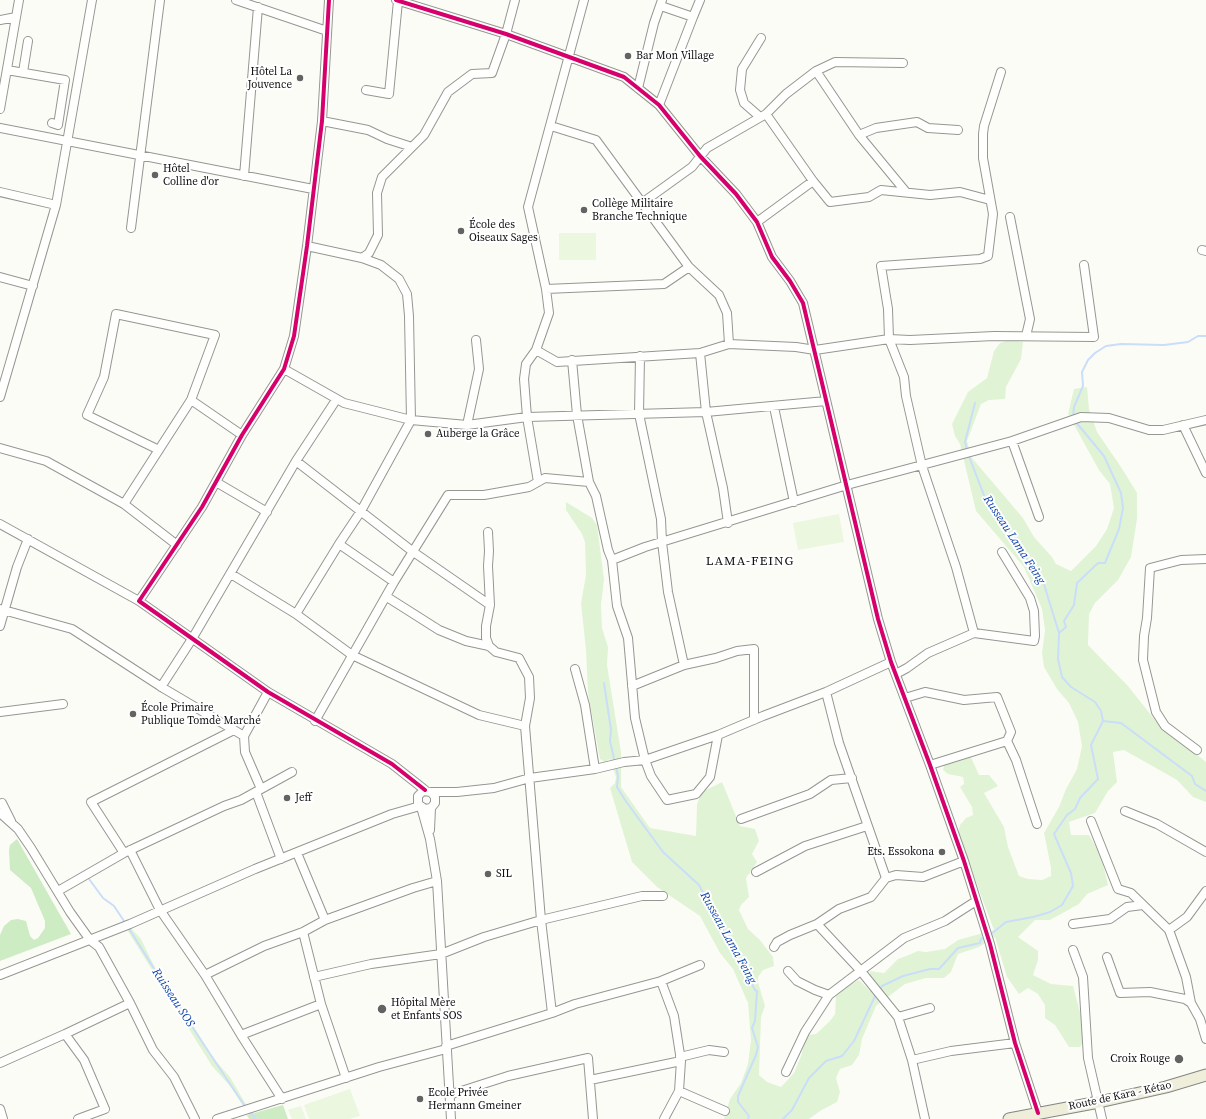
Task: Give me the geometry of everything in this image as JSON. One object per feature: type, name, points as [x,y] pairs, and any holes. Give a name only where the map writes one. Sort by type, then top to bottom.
[{"type":"main road","name":"Route de Kara - Kétao","points":[[1009,1119],[1099,1102],[1166,1087],[1206,1075]]},
{"type":"street","points":[[0,109],[18,0]]},
{"type":"street","points":[[0,397],[56,205],[66,140],[92,0]]},
{"type":"street","points":[[131,228],[160,0]]},
{"type":"street","points":[[236,0],[327,31]]},
{"type":"street","points":[[139,601],[177,545],[216,482],[242,435],[284,369],[294,336],[307,246],[322,121],[329,0]]},
{"type":"street","points":[[366,90],[389,94],[397,0],[506,34],[624,77],[659,105],[700,156],[736,194],[757,222],[772,257],[790,281],[803,303],[878,619],[891,662],[930,764],[964,861],[985,926],[1015,1043],[1038,1113]]},
{"type":"street","points":[[362,258],[369,253],[378,235],[377,193],[382,177],[424,135],[448,92],[472,74],[492,73],[506,34],[515,0]]},
{"type":"street","points":[[538,482],[527,418],[524,379],[526,364],[536,350],[549,313],[546,289],[528,207],[584,0]]},
{"type":"street","points":[[659,105],[700,0]]},
{"type":"street","points":[[638,88],[654,23],[661,3],[693,17]]},
{"type":"street","points":[[244,176],[258,7]]},
{"type":"street","points":[[0,20],[16,17]]},
{"type":"street","points":[[761,38],[742,68],[740,90],[744,103],[763,116],[830,202],[869,197],[882,190],[930,195],[960,192],[990,200]]},
{"type":"street","points":[[23,72],[28,41]]},
{"type":"street","points":[[642,203],[692,167],[707,148],[763,116],[786,94],[816,71],[835,62],[903,63]]},
{"type":"street","points":[[7,70],[65,80],[58,124],[52,123]]},
{"type":"street","points":[[816,71],[859,135],[906,192]]},
{"type":"street","points":[[974,633],[956,567],[922,466],[906,396],[904,377],[889,339],[888,309],[881,266],[980,259],[988,256],[993,214],[983,158],[983,134],[984,126],[1001,72]]},
{"type":"street","points":[[322,121],[368,130],[387,139],[412,147]]},
{"type":"street","points":[[859,135],[876,128],[916,122],[928,128],[958,130]]},
{"type":"street","points":[[551,126],[596,140],[690,267],[719,295],[727,313],[728,344]]},
{"type":"street","points":[[0,128],[66,140],[141,157],[313,189]]},
{"type":"street","points":[[757,222],[813,181]]},
{"type":"street","points":[[0,192],[56,205]]},
{"type":"street","points":[[1010,217],[1030,319],[1026,336]]},
{"type":"street","points":[[296,614],[361,511],[411,420],[409,316],[407,294],[399,279],[380,265],[362,258],[307,246]]},
{"type":"street","points":[[536,350],[557,362],[700,353],[728,344],[796,347],[815,350],[889,339],[910,340],[994,336],[1094,337],[1084,265]]},
{"type":"street","points":[[546,289],[664,284],[690,267]]},
{"type":"street","points":[[0,277],[33,286]]},
{"type":"street","points":[[124,504],[159,450],[191,400],[215,335],[116,314],[104,377],[87,415],[159,450]]},
{"type":"street","points":[[467,425],[479,369],[476,340]]},
{"type":"street","points":[[700,353],[706,412],[728,523]]},
{"type":"street","points":[[640,356],[639,414],[661,519],[668,592],[684,665]]},
{"type":"street","points":[[572,360],[577,415],[589,482],[596,496],[608,550],[612,560],[617,606],[628,638],[635,718],[645,760],[651,776],[667,800],[696,794],[710,777],[718,735]]},
{"type":"street","points":[[284,369],[336,400],[411,420],[467,425],[527,418],[577,415],[706,412],[774,407],[826,401]]},
{"type":"street","points":[[191,400],[242,435]]},
{"type":"street","points":[[161,687],[231,574],[296,461],[336,400]]},
{"type":"street","points":[[774,407],[794,502]]},
{"type":"street","points":[[612,560],[662,542],[728,523],[847,485],[922,466],[961,453],[1012,441],[1082,417],[1110,418],[1149,430],[1163,430],[1206,420]]},
{"type":"street","points":[[1183,425],[1206,473]]},
{"type":"street","points":[[1012,441],[1039,517]]},
{"type":"street","points":[[0,448],[46,461],[124,504],[177,545]]},
{"type":"street","points":[[296,461],[412,551],[490,605]]},
{"type":"street","points":[[316,721],[412,551],[448,495],[484,495],[529,487],[545,478],[589,482]]},
{"type":"street","points":[[216,482],[267,512]]},
{"type":"street","points":[[0,524],[139,601],[268,692],[400,770],[422,798],[433,805]]},
{"type":"street","points":[[488,532],[490,551],[488,566],[490,605],[486,626],[486,638],[489,646]]},
{"type":"street","points":[[0,626],[2,610],[28,539]]},
{"type":"street","points":[[339,544],[394,582]]},
{"type":"street","points":[[896,674],[928,653],[974,633],[1034,641],[1034,611],[1030,598],[1002,552]]},
{"type":"street","points":[[1197,750],[1165,726],[1156,712],[1143,660],[1144,636],[1147,618],[1150,568],[1181,560],[1206,559]]},
{"type":"street","points":[[231,574],[296,614],[352,655],[479,715],[525,726]]},
{"type":"street","points":[[387,596],[439,630],[466,641],[489,646],[496,652],[518,658],[529,677],[530,698],[525,726],[541,920],[552,1013]]},
{"type":"street","points":[[2,610],[72,628],[161,687],[244,736]]},
{"type":"street","points":[[632,686],[684,665],[716,658],[737,651],[754,649],[754,720]]},
{"type":"street","points":[[0,975],[90,940],[281,859],[392,814],[422,798],[494,788],[530,778],[595,769],[624,762],[645,760],[718,735],[826,692],[891,662]]},
{"type":"street","points":[[575,669],[585,705],[595,769]]},
{"type":"street","points":[[268,692],[244,736],[245,752],[281,859]]},
{"type":"street","points":[[826,692],[839,744],[886,878]]},
{"type":"street","points":[[905,698],[925,692],[964,700],[997,697],[1011,732],[1007,741],[1016,760],[1037,824]]},
{"type":"street","points":[[0,712],[62,704]]},
{"type":"street","points":[[234,730],[91,802],[127,851],[160,910],[205,975],[241,1035],[282,1098]]},
{"type":"street","points":[[930,764],[1007,741]]},
{"type":"street","points":[[58,891],[127,851],[258,790],[292,772]]},
{"type":"street","points":[[741,819],[810,794],[831,780],[852,778]]},
{"type":"street","points":[[433,805],[457,792]]},
{"type":"street","points":[[422,798],[435,797],[430,839]]},
{"type":"street","points":[[422,798],[437,881],[451,1119]]},
{"type":"street","points":[[1,803],[12,822],[32,848],[90,940],[99,947],[130,1002],[153,1050],[174,1077],[195,1119]]},
{"type":"street","points":[[1125,811],[1157,824],[1206,852]]},
{"type":"street","points":[[0,813],[12,822]]},
{"type":"street","points":[[1091,821],[1118,889],[1131,894],[1169,930],[1186,977],[1190,1003]]},
{"type":"street","points":[[756,872],[805,846],[867,826]]},
{"type":"street","points":[[297,853],[325,920]]},
{"type":"street","points":[[774,947],[777,942],[790,934],[816,924],[839,909],[871,897],[886,878],[896,875],[923,877],[964,861]]},
{"type":"street","points":[[205,975],[264,946],[303,932],[325,920],[413,888],[437,881]]},
{"type":"street","points":[[1169,930],[1187,917],[1206,892]]},
{"type":"street","points":[[314,977],[371,964],[441,954],[484,937],[541,920],[642,896],[663,896]]},
{"type":"street","points":[[786,1072],[804,1032],[829,995],[904,938],[945,921],[976,901]]},
{"type":"street","points":[[1073,924],[1110,919],[1127,906],[1143,905]]},
{"type":"street","points":[[816,924],[860,970],[898,1017],[912,1060],[925,1119]]},
{"type":"street","points":[[303,932],[321,1004],[346,1078]]},
{"type":"street","points":[[1073,950],[1083,977],[1088,1058],[1102,1119]]},
{"type":"street","points":[[1107,957],[1120,994],[1150,992],[1185,999],[1190,1003],[1200,1019],[1206,1039]]},
{"type":"street","points":[[217,1119],[245,1113],[282,1098],[552,1013],[574,1004],[661,981],[700,965]]},
{"type":"street","points":[[788,971],[797,981],[829,995]]},
{"type":"street","points":[[661,981],[674,1016],[680,1059],[679,1091],[664,1119]]},
{"type":"street","points":[[0,1063],[65,1034],[130,1002]]},
{"type":"street","points":[[241,1035],[321,1004]]},
{"type":"street","points":[[898,1017],[930,1008]]},
{"type":"street","points":[[65,1034],[84,1060],[105,1109],[78,1119]]},
{"type":"street","points":[[912,1060],[951,1051],[1015,1043]]},
{"type":"street","points":[[590,1080],[680,1059],[709,1050],[724,1052]]},
{"type":"street","points":[[449,1095],[508,1076],[588,1058],[593,1119]]},
{"type":"street","points":[[679,1091],[725,1111]]},
{"type":"street","points":[[0,1109],[3,1119]]},
{"type":"green space","points":[[559,233],[596,233],[596,260],[559,260]]},
{"type":"green space","points":[[1010,340],[1023,342],[1021,359],[1006,387],[1005,399],[989,400],[981,404],[967,441],[972,458],[1023,518],[1034,537],[1052,557],[1056,564],[1071,571],[1096,546],[1107,529],[1114,508],[1110,484],[1099,470],[1068,414],[1074,389],[1087,387],[1089,409],[1097,432],[1137,493],[1137,519],[1131,557],[1118,580],[1095,603],[1089,614],[1088,645],[1128,686],[1155,720],[1206,762],[1206,802],[1193,797],[1177,780],[1124,750],[1113,752],[1117,782],[1108,791],[1095,813],[1069,822],[1071,835],[1089,835],[1101,856],[1108,885],[1087,894],[1079,904],[1050,920],[1035,920],[1018,937],[1038,951],[1038,960],[1033,975],[1051,984],[1073,986],[1084,1027],[1085,1039],[1080,1047],[1069,1047],[1055,1025],[1045,1018],[1045,1005],[1038,994],[1028,988],[1019,994],[1007,977],[995,937],[979,947],[958,954],[951,972],[944,978],[926,978],[905,984],[876,1006],[862,1039],[859,1055],[852,1065],[840,1069],[836,1078],[840,1092],[837,1102],[809,1119],[724,1119],[730,1099],[741,1083],[748,1064],[751,1040],[748,1003],[733,969],[720,953],[700,916],[657,887],[632,862],[610,788],[615,783],[616,777],[610,759],[605,762],[600,759],[588,693],[586,650],[581,603],[586,575],[585,542],[582,534],[566,510],[566,502],[592,518],[597,525],[604,579],[601,605],[602,628],[608,647],[607,665],[621,752],[621,787],[650,828],[696,836],[697,804],[702,792],[722,782],[740,826],[755,829],[759,841],[752,854],[757,862],[746,878],[749,897],[741,905],[739,910],[748,929],[760,940],[773,957],[774,966],[763,970],[758,977],[765,1006],[761,1017],[759,1075],[767,1082],[781,1087],[794,1073],[807,1035],[816,1034],[830,1021],[835,1014],[836,996],[850,985],[859,980],[870,991],[875,985],[870,976],[870,971],[884,973],[898,959],[918,951],[926,952],[945,949],[958,940],[994,930],[958,834],[960,825],[966,818],[973,815],[972,807],[960,787],[964,784],[963,777],[948,774],[943,770],[945,762],[970,755],[979,775],[989,775],[998,786],[984,793],[1004,827],[1008,847],[1019,876],[1028,879],[1042,880],[1051,876],[1051,868],[1044,833],[1059,807],[1066,789],[1077,769],[1082,746],[1078,722],[1069,703],[1057,689],[1044,667],[1042,653],[1045,630],[1042,609],[1024,567],[976,511],[960,444],[955,436],[952,424],[968,392],[987,378],[994,351],[1000,343]]},
{"type":"green space","points":[[839,514],[844,542],[798,550],[793,523]]},
{"type":"green space","points":[[17,839],[71,934],[0,961],[0,935],[4,926],[11,920],[18,919],[26,921],[30,936],[34,940],[38,938],[45,928],[45,921],[31,888],[10,870],[10,845]]},
{"type":"green space","points":[[130,927],[141,939],[157,972],[170,991],[174,994],[213,1058],[230,1077],[251,1113],[258,1119],[251,1117],[230,1086],[212,1066],[129,933],[127,929]]},
{"type":"green space","points":[[350,1089],[360,1116],[350,1119],[309,1119],[304,1105]]},
{"type":"green space","points":[[283,1105],[288,1119],[249,1119],[247,1115]]},
{"type":"green space","points":[[301,1106],[306,1119],[292,1119],[288,1110]]},
{"type":"waterway","points":[[1073,417],[1074,407],[1083,386],[1082,372],[1088,360],[1095,353],[1106,346],[1121,344],[1164,345],[1188,342],[1198,336],[1206,336]]},
{"type":"waterway","name":"Russeau Lama Feing","points":[[967,450],[965,442],[975,403]]},
{"type":"waterway","points":[[1059,633],[1066,627],[1064,621],[1074,605],[1077,583],[1098,563],[1105,563],[1119,529],[1123,508],[1121,493],[1104,456],[1075,421]]},
{"type":"waterway","name":"Russeau Lama Feing","points":[[968,454],[987,503],[1043,581],[1059,633],[1058,659],[1062,677],[1071,687],[1095,702],[1101,711],[1103,721],[1091,745],[1098,779],[1080,798],[1075,809],[1067,815],[1054,834],[1071,873],[1073,886],[1062,905],[1050,912],[1006,922],[990,935]]},
{"type":"waterway","name":"Russeau Lama Feing","points":[[604,683],[611,730],[610,741],[615,763]]},
{"type":"waterway","points":[[1103,721],[1121,723],[1192,776],[1195,784],[1206,791]]},
{"type":"waterway","name":"Russeau Lama Feing","points":[[616,767],[618,776],[617,787],[625,800],[663,852],[699,885],[755,990],[757,991],[755,1021],[752,1028],[758,1047],[738,1096],[738,1102],[749,1116],[748,1119]]},
{"type":"waterway","name":"Ruisseau SOS","points":[[89,879],[103,898],[114,906],[126,924]]},
{"type":"waterway","name":"Ruisseau SOS","points":[[128,927],[165,986],[246,1108]]},
{"type":"waterway","name":"Russeau Lama Feing","points":[[879,991],[882,986],[903,976],[930,969],[939,969],[958,948],[980,943],[981,939],[986,937]]},
{"type":"waterway","name":"Russeau Lama Feing","points":[[783,1119],[792,1110],[809,1078],[826,1061],[842,1056],[854,1041],[876,994]]},
{"type":"waterway","name":"Ruisseau SOS","points":[[249,1111],[256,1119]]},
{"type":"cycle path","points":[[329,0],[322,121],[307,246],[294,336],[284,369],[242,435],[202,507],[139,601],[268,692],[392,764],[425,790]]},
{"type":"cycle path","points":[[396,0],[506,34],[624,77],[659,105],[700,156],[736,194],[757,222],[772,257],[790,281],[803,303],[878,619],[891,662],[964,861],[990,944],[1015,1043],[1038,1113]]},
{"type":"place","name":"Bar Mon Village","points":[[628,56]]},
{"type":"place","name":"Hôtel La Jouvence","points":[[300,78]]},
{"type":"place","name":"Hôtel Colline d'or","points":[[155,175]]},
{"type":"place","name":"Collège Militaire Branche Technique","points":[[584,210]]},
{"type":"place","name":"École des Oiseaux Sages","points":[[461,231]]},
{"type":"place","name":"Auberge la Grâce","points":[[428,434]]},
{"type":"place","name":"École Primaire Publique Tomdè Marché","points":[[133,714]]},
{"type":"place","name":"Jeff","points":[[287,798]]},
{"type":"place","name":"Ets. Essokona","points":[[942,852]]},
{"type":"place","name":"SIL","points":[[488,874]]},
{"type":"place","name":"Hôpital Mère et Enfants SOS","points":[[382,1009]]},
{"type":"place","name":"Croix Rouge","points":[[1179,1059]]},
{"type":"place","name":"Ecole Privée Hermann Gmeiner","points":[[420,1099]]},
{"type":"district","name":"LAMA-FEING","points":[[750,562]]}]
